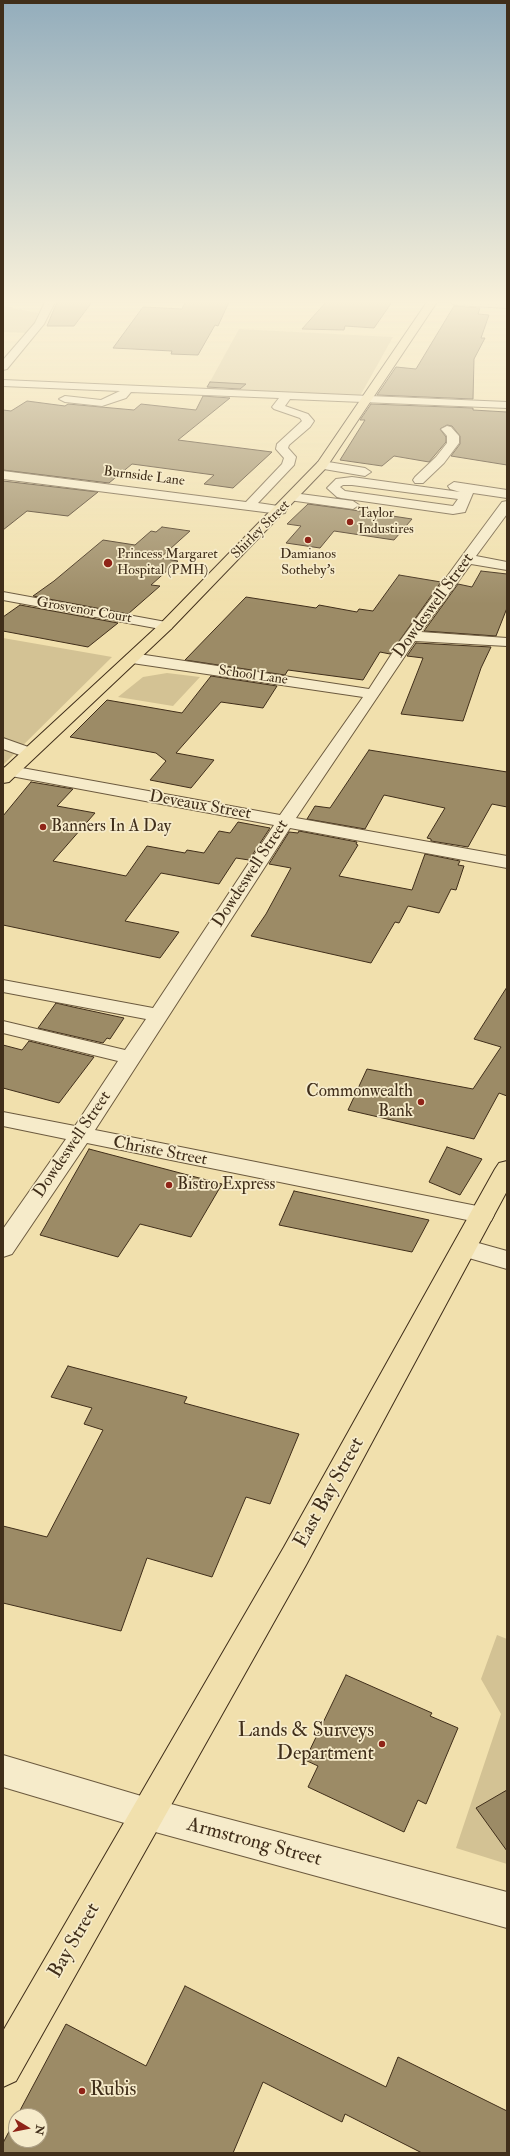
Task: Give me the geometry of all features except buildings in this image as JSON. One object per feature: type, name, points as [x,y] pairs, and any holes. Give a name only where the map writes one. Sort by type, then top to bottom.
[{"type":"highway","name":"Shirley Street","points":[[7,774],[166,626],[293,497],[322,465],[365,403]]},
{"type":"highway","name":"East Bay Street","points":[[148,1814],[296,1556],[507,1169]]},
{"type":"highway","name":"Bay Street","points":[[3,2068],[148,1814]]},
{"type":"street","points":[[249,506],[288,465],[290,457],[282,449],[283,444],[306,425],[308,420],[304,416],[278,407],[281,403]]},
{"type":"street","points":[[452,403],[507,405]]},
{"type":"street","points":[[419,480],[440,460],[453,443],[453,436],[447,429]]},
{"type":"street","points":[[322,465],[419,480],[467,492]]},
{"type":"street","name":"Burnside Lane","points":[[3,475],[280,510]]},
{"type":"street","points":[[378,484],[389,476]]},
{"type":"street","points":[[467,492],[460,509],[453,510],[341,494],[333,488],[340,482],[352,481],[467,492],[507,494]]},
{"type":"street","points":[[293,497],[464,521]]},
{"type":"street","name":"Dowdeswell Street","points":[[3,1248],[80,1136],[285,821],[373,694],[411,636],[467,559],[485,524],[507,505]]},
{"type":"street","points":[[467,559],[507,566]]},
{"type":"street","name":"Grosvenor Court","points":[[3,596],[166,626]]},
{"type":"street","points":[[411,636],[507,642]]},
{"type":"street","name":"School Lane","points":[[132,658],[373,694]]},
{"type":"street","points":[[3,743],[28,753]]},
{"type":"street","points":[[3,754],[28,753]]},
{"type":"street","name":"Deveaux Street","points":[[7,774],[285,821],[507,862]]},
{"type":"street","points":[[3,986],[159,1015]]},
{"type":"street","points":[[3,1027],[131,1058]]},
{"type":"street","name":"Christe Street","points":[[3,1119],[80,1136],[482,1215]]},
{"type":"street","points":[[464,1248],[507,1260]]},
{"type":"street","name":"Armstrong Street","points":[[3,1771],[148,1814],[507,1910]]},
{"type":"shaded area","points":[[3,638],[112,657],[3,765]]},
{"type":"shaded area","points":[[167,673],[200,677],[173,706],[118,697],[143,677]]},
{"type":"shaded area","points":[[497,1635],[507,1639],[507,1864],[456,1848],[501,1714],[481,1679]]},
{"type":"place","name":"Taylor Industires","points":[[350,522]]},
{"type":"place","name":"Damianos Sotheby's","points":[[308,540]]},
{"type":"place","name":"Princess Margaret Hospital (PMH)","points":[[108,563]]},
{"type":"place","name":"Banners In A Day","points":[[43,827]]},
{"type":"place","name":"Commonwealth Bank","points":[[421,1102]]},
{"type":"place","name":"Bistro Express","points":[[169,1185]]},
{"type":"place","name":"Lands & Surveys Department","points":[[382,1744]]},
{"type":"place","name":"Rubis","points":[[82,2091]]}]
